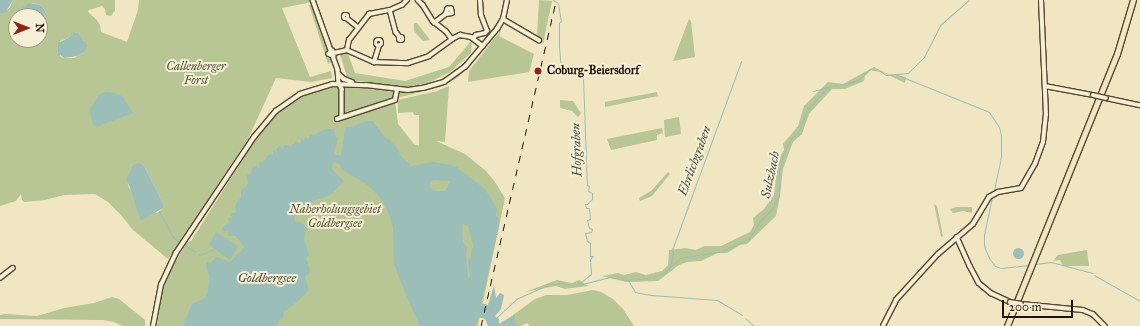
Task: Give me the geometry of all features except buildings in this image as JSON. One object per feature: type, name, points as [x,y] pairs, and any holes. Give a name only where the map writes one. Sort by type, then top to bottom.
[{"type":"main road","points":[[1007,326],[1117,54],[1133,0]]},
{"type":"street","points":[[313,0],[334,53],[340,75],[342,89],[342,117]]},
{"type":"street","points":[[347,50],[348,42],[369,14],[390,10],[407,0]]},
{"type":"street","points":[[418,0],[434,23],[446,31],[452,39]]},
{"type":"street","points":[[473,38],[476,35],[487,31],[481,15],[480,0]]},
{"type":"street","points":[[153,326],[158,297],[170,264],[264,124],[282,105],[300,94],[316,87],[341,83],[397,90],[424,88],[437,85],[454,76],[468,64],[483,46],[502,19],[507,0]]},
{"type":"street","points":[[883,326],[896,300],[938,254],[957,237],[968,230],[992,195],[1002,190],[1019,189],[1023,186],[1035,164],[1043,142],[1046,115],[1041,0]]},
{"type":"street","points":[[390,10],[396,32],[400,37]]},
{"type":"street","points":[[434,23],[446,14]]},
{"type":"street","points":[[348,19],[358,27]]},
{"type":"street","points":[[502,19],[539,40]]},
{"type":"street","points":[[334,53],[347,50],[374,62],[414,62],[429,56],[460,35],[473,38],[483,46]]},
{"type":"street","points":[[374,62],[379,46]]},
{"type":"street","points":[[340,75],[347,81],[358,84]]},
{"type":"street","points":[[1045,86],[1140,105]]},
{"type":"street","points":[[337,120],[342,117],[395,100],[397,90]]},
{"type":"street","points":[[957,237],[979,283],[991,293],[1010,302],[1083,310],[1093,314],[1104,326]]},
{"type":"street","points":[[0,278],[13,268]]},
{"type":"green space","name":"Callenberger Forst","points":[[13,0],[115,0],[115,10],[111,16],[106,15],[105,9],[102,6],[89,10],[88,12],[100,25],[101,32],[127,42],[138,10],[139,0],[312,0],[312,2],[282,8],[310,77],[331,71],[332,78],[311,82],[276,78],[248,139],[168,259],[133,230],[108,202],[95,194],[64,195],[45,200],[24,202],[21,194],[16,201],[0,206],[0,13],[8,9],[8,48],[48,48],[48,8],[43,8],[40,5],[32,3],[22,8],[9,8]],"holes":[[[75,32],[84,41],[84,52],[74,58],[63,58],[60,56],[60,41],[68,38]],[[140,163],[144,166],[163,203],[163,208],[157,213],[133,196],[128,185]]]},
{"type":"green space","points":[[539,0],[552,1],[543,44],[537,37]]},
{"type":"green space","points":[[309,5],[313,5],[331,49],[328,52],[334,61],[328,64]]},
{"type":"green space","points":[[689,19],[691,21],[695,57],[673,61]]},
{"type":"green space","points":[[414,23],[417,23],[430,40],[423,41],[414,31]]},
{"type":"green space","points":[[501,30],[499,36],[534,54],[529,72],[468,82],[469,71]]},
{"type":"green space","points":[[472,40],[471,53],[450,72],[428,83],[407,87],[351,80],[347,77],[340,54],[344,52],[348,54],[355,73],[405,81],[449,67]]},
{"type":"green space","points":[[874,67],[888,74],[906,77],[905,83],[878,70],[871,70],[865,76],[864,81],[845,89],[832,89],[809,114],[802,134],[793,142],[783,169],[776,216],[747,244],[740,245],[727,253],[718,253],[701,261],[687,262],[679,265],[658,281],[626,282],[602,276],[618,273],[624,275],[636,272],[646,275],[662,271],[668,265],[669,250],[685,248],[696,250],[704,246],[721,246],[750,232],[754,225],[753,218],[764,209],[774,195],[778,160],[784,150],[783,144],[798,126],[804,106],[828,82],[843,84]]},
{"type":"green space","points":[[465,70],[458,77],[441,87],[397,98],[399,92],[416,91],[442,85]]},
{"type":"green space","name":"Naherholungsgebiet Goldbergsee","points":[[339,85],[392,91],[394,93],[398,124],[414,144],[419,146],[419,115],[414,115],[413,112],[398,113],[398,100],[437,91],[449,86],[445,142],[436,141],[465,154],[486,171],[505,198],[478,326],[157,326],[162,292],[173,265],[187,243],[191,241],[252,145],[277,114],[288,104],[310,92]]},
{"type":"green space","points":[[657,92],[658,96],[605,107],[605,102]]},
{"type":"green space","points":[[560,100],[573,101],[581,113],[578,117],[572,111],[560,108]]},
{"type":"green space","points":[[679,117],[681,134],[665,137],[664,120]]},
{"type":"green space","points":[[662,128],[663,133],[657,135],[657,140],[611,150],[607,139]]},
{"type":"green space","points":[[668,172],[670,174],[652,196],[640,201],[639,198],[651,191]]},
{"type":"green space","points":[[934,204],[937,206],[943,236],[941,237]]},
{"type":"green space","points":[[956,207],[972,207],[972,213],[963,211],[953,213],[950,209]]},
{"type":"green space","points":[[1087,250],[1089,266],[1063,266],[1060,260],[1053,261],[1058,255]]},
{"type":"green space","points":[[557,280],[572,283],[579,280],[588,286],[565,289],[556,286],[525,292]]},
{"type":"green space","points":[[593,290],[601,292],[613,299],[623,309],[634,326],[530,326],[527,323],[521,326],[514,322],[513,315],[535,299],[546,295],[567,295]]},
{"type":"green space","points":[[112,297],[119,299],[145,320],[145,326],[123,326],[114,322],[102,320],[0,319],[0,315],[5,314],[37,316],[64,308],[94,303]]},
{"type":"water","points":[[0,0],[13,0],[5,13],[0,13]]},
{"type":"water","points":[[30,3],[40,5],[43,8],[22,8]]},
{"type":"water","points":[[74,32],[79,34],[87,46],[84,52],[77,56],[64,58],[58,53],[58,43],[68,38]]},
{"type":"water","points":[[106,92],[122,96],[133,113],[99,126],[94,125],[90,110],[99,94]]},
{"type":"water","name":"Goldbergsee","points":[[366,121],[373,121],[385,138],[390,140],[399,151],[400,155],[411,166],[434,162],[455,166],[485,189],[497,208],[496,216],[499,218],[499,227],[481,303],[488,305],[494,285],[496,298],[500,293],[504,295],[501,309],[495,316],[499,319],[499,324],[515,314],[514,322],[521,326],[488,326],[485,319],[478,317],[476,326],[420,326],[394,264],[393,227],[389,214],[381,199],[373,190],[363,182],[342,170],[340,165],[334,162],[332,169],[343,180],[343,182],[330,195],[314,201],[307,208],[305,215],[296,214],[294,217],[295,222],[302,223],[306,227],[304,239],[309,255],[306,258],[310,269],[309,274],[305,277],[309,290],[284,312],[283,319],[278,321],[277,326],[183,326],[192,304],[205,298],[208,291],[209,276],[206,266],[207,262],[210,263],[216,257],[230,262],[242,250],[241,248],[243,249],[245,247],[235,236],[228,236],[228,231],[225,232],[222,229],[225,225],[230,223],[228,218],[233,218],[230,214],[236,212],[235,206],[241,197],[241,189],[246,187],[248,183],[247,175],[250,174],[253,167],[257,166],[260,169],[259,162],[263,162],[268,155],[273,154],[273,151],[277,152],[276,149],[279,146],[283,149],[284,145],[291,146],[292,144],[295,144],[296,141],[300,144],[301,138],[304,140],[305,137],[308,139],[311,135],[325,129],[334,129],[335,136],[338,138],[334,153],[335,155],[341,156],[345,127],[351,127]],"holes":[[[433,180],[445,181],[450,181],[446,191],[434,191],[429,186]],[[462,223],[468,226],[473,245],[468,262],[470,276],[468,279],[466,256],[467,247],[463,242]]]},
{"type":"water","points":[[140,163],[144,166],[163,203],[163,208],[142,220],[140,219],[127,179],[133,165]]},
{"type":"water","points":[[216,232],[238,246],[230,260],[209,245]]},
{"type":"water","points":[[1016,248],[1020,248],[1022,249],[1022,257],[1016,258],[1013,255],[1013,251]]},
{"type":"waterway","name":"Hofgraben","points":[[553,0],[558,3],[561,21],[559,23],[561,70]]},
{"type":"waterway","name":"Sulzbach","points":[[653,277],[664,273],[680,258],[723,251],[749,239],[760,221],[772,209],[779,196],[779,170],[784,152],[791,139],[798,133],[806,112],[828,87],[857,81],[870,69],[880,71],[886,75],[908,73],[924,57],[940,25],[969,0]]},
{"type":"waterway","name":"Ehrlichgraben","points":[[670,267],[673,253],[672,250],[741,61]]},
{"type":"waterway","name":"Hofgraben","points":[[564,74],[581,76],[583,78],[587,185],[589,186],[588,191],[592,193],[592,199],[585,204],[586,208],[589,208],[590,219],[587,220],[589,228],[592,229],[591,232],[585,233],[587,241],[590,243],[590,256],[593,256],[590,259],[591,274],[576,286]]},
{"type":"waterway","points":[[895,74],[989,112],[999,127],[1001,135],[1001,157],[993,194]]},
{"type":"waterway","name":"Sulzbach","points":[[813,91],[828,87]]},
{"type":"waterway","points":[[992,197],[984,234],[984,246],[989,258],[995,266],[1001,268],[1030,265]]},
{"type":"waterway","points":[[159,211],[173,237],[179,242]]},
{"type":"waterway","points":[[184,245],[195,252]]},
{"type":"waterway","points":[[198,254],[201,255],[214,249]]},
{"type":"waterway","points":[[1035,264],[1051,262],[1093,273]]},
{"type":"waterway","points":[[1094,275],[1140,301]]},
{"type":"waterway","name":"Sulzbach","points":[[578,285],[609,277],[627,280],[650,278]]},
{"type":"waterway","points":[[628,280],[635,292],[651,295],[717,300],[742,315]]},
{"type":"waterway","name":"Sulzbach","points":[[497,317],[516,299],[550,284],[562,283],[575,286]]},
{"type":"waterway","points":[[745,318],[754,326]]},
{"type":"railway","points":[[481,326],[556,0]]},
{"type":"place","name":"Coburg-Beiersdorf","points":[[538,71]]}]
